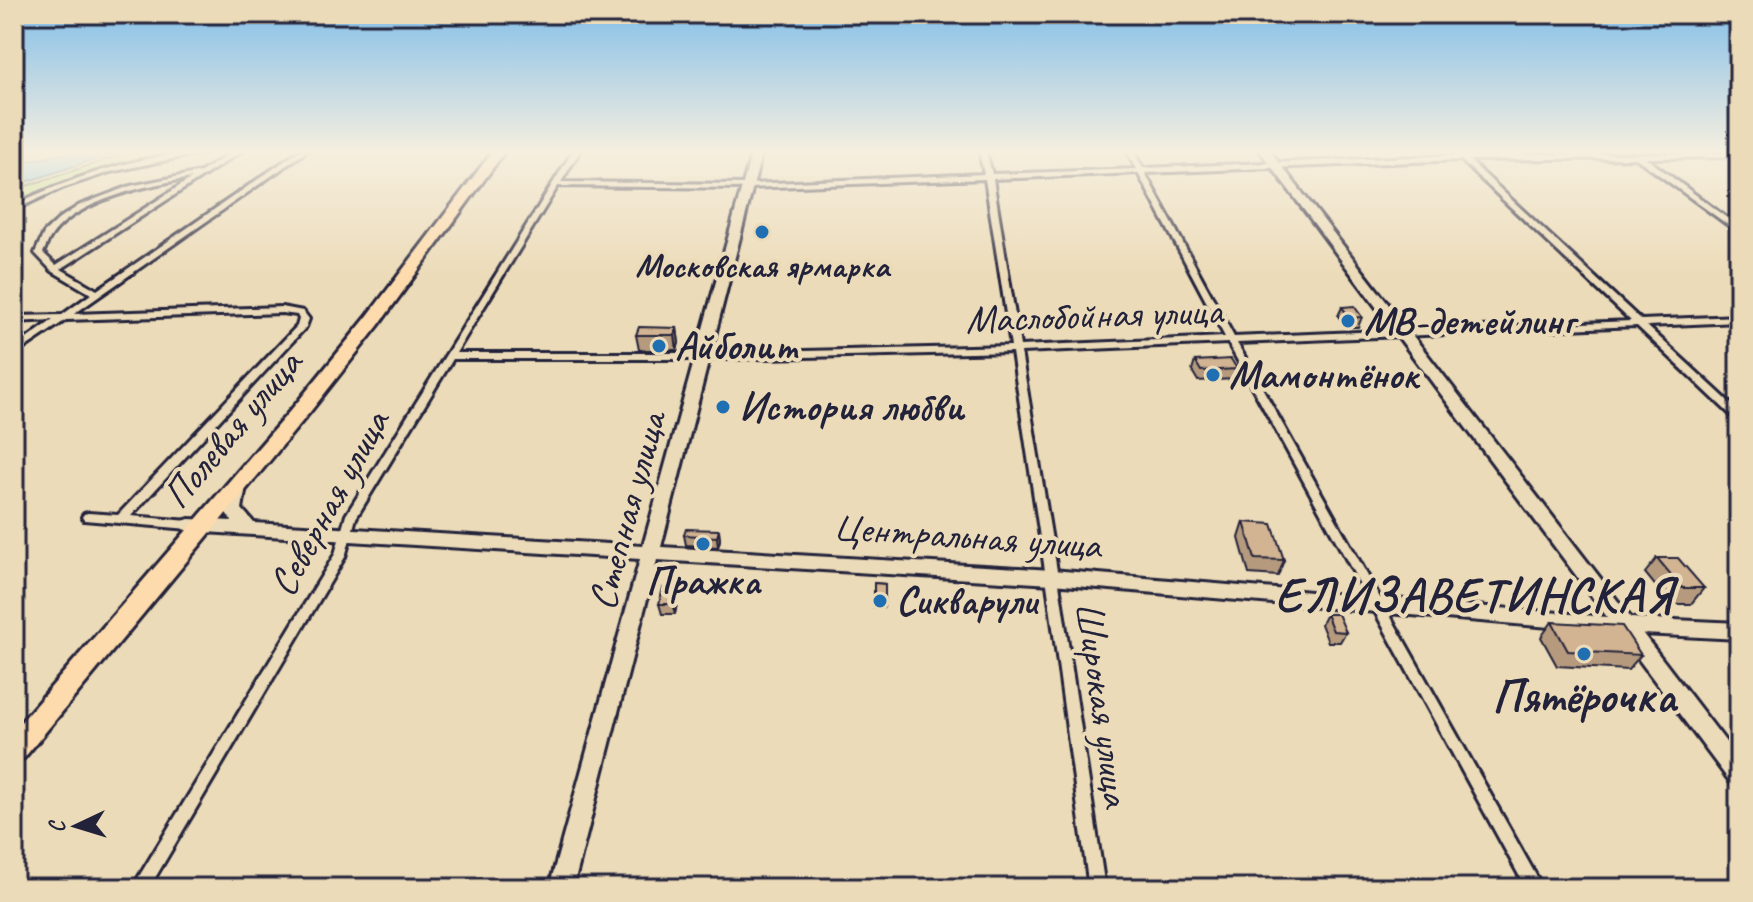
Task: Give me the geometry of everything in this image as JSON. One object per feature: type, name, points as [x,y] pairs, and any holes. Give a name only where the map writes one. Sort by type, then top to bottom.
[{"type":"highway","name":"Полевая улица","points":[[14,750],[175,559],[196,526],[361,323],[458,193]]},
{"type":"highway","name":"Полевая улица","points":[[14,730],[239,482],[372,322],[468,193]]},
{"type":"street","points":[[14,208],[46,193]]},
{"type":"street","points":[[97,294],[55,269],[39,253],[41,243],[46,234],[72,213],[121,193]]},
{"type":"street","points":[[55,269],[172,193]]},
{"type":"street","points":[[14,352],[242,193]]},
{"type":"street","name":"Северная улица","points":[[140,888],[341,554],[350,518],[550,193]]},
{"type":"street","name":"Степная улица","points":[[561,888],[745,193]]},
{"type":"street","name":"Широкая улица","points":[[991,193],[1097,888]]},
{"type":"street","points":[[1152,193],[1535,888]]},
{"type":"street","points":[[1298,193],[1739,776]]},
{"type":"street","points":[[1502,193],[1739,417]]},
{"type":"street","points":[[1688,193],[1739,231]]},
{"type":"street","points":[[14,319],[282,310],[300,313],[304,319],[301,327],[121,519]]},
{"type":"street","name":"Маслобойная улица","points":[[451,356],[1015,349],[1739,319]]},
{"type":"street","points":[[239,482],[233,510],[244,525],[254,529]]},
{"type":"street","points":[[88,517],[196,526]]},
{"type":"street","name":"Центральная улица","points":[[196,526],[1052,577],[1377,602],[1628,626],[1739,631]]},
{"type":"street","points":[[175,559],[206,539],[254,529]]},
{"type":"green space","points":[[14,193],[43,193],[14,205]]},
{"type":"building","points":[[1354,306],[1362,317],[1350,318],[1342,307]]},
{"type":"building","points":[[639,327],[677,328],[675,335],[636,335]]},
{"type":"building","points":[[1231,359],[1237,369],[1201,371],[1195,361]]},
{"type":"building","points":[[1244,522],[1272,524],[1284,560],[1255,559]]},
{"type":"building","points":[[686,529],[719,530],[717,537],[684,535]]},
{"type":"building","points":[[1657,558],[1678,558],[1704,588],[1682,588]]},
{"type":"building","points":[[874,583],[885,584],[885,597],[874,597]]},
{"type":"building","points":[[663,588],[676,588],[672,604],[659,604]]},
{"type":"building","points":[[1326,614],[1338,614],[1346,632],[1333,631]]},
{"type":"building","points":[[1552,622],[1622,626],[1641,655],[1568,651]]},
{"type":"place","name":"Московская ярмарка","points":[[762,232]]},
{"type":"place","name":"MB-детейлинг","points":[[1348,321]]},
{"type":"place","name":"Айболит","points":[[659,346]]},
{"type":"place","name":"Мамонтёнок","points":[[1213,375]]},
{"type":"place","name":"История любви","points":[[723,407]]},
{"type":"place","name":"Пражка","points":[[703,544]]},
{"type":"place","name":"Сикварули","points":[[880,601]]},
{"type":"place","name":"Пятёрочка","points":[[1584,654]]},
{"type":"district","name":"ЕЛИЗАВЕТИНСКАЯ","points":[[1475,595]]}]
